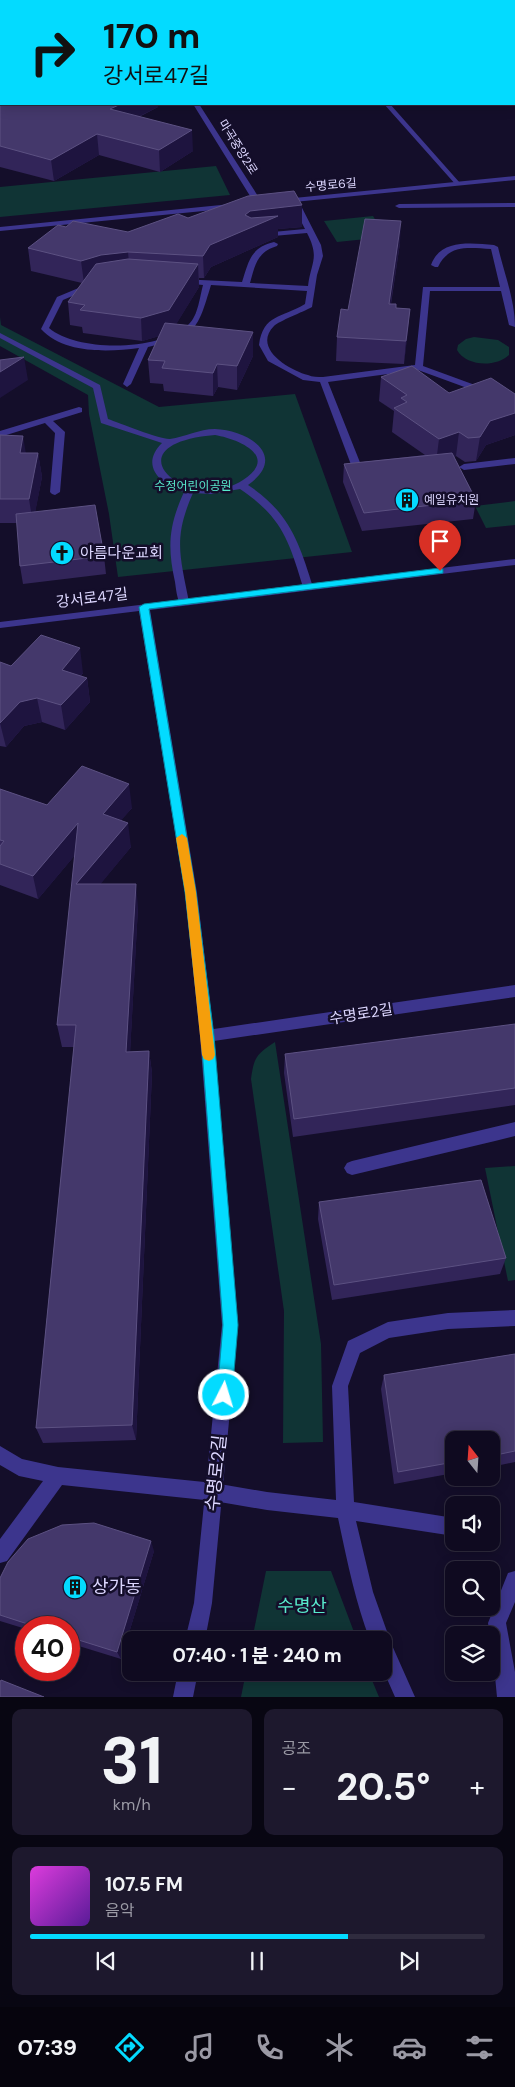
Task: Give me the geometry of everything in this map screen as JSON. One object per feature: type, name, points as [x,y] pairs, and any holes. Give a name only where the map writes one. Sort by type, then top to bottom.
[{"type":"street","name":"마곡중앙2로","points":[[197,105],[259,204]]},
{"type":"street","points":[[387,105],[458,184]]},
{"type":"street","name":"수명로6길","points":[[276,202],[515,178]]},
{"type":"street","points":[[293,200],[317,245],[319,256],[313,275],[309,305],[296,313],[273,322],[265,331],[263,345],[271,359],[306,378],[323,380],[419,367],[503,398],[515,400]]},
{"type":"street","points":[[250,204],[268,203]]},
{"type":"street","points":[[0,228],[242,205]]},
{"type":"street","points":[[400,206],[515,205]]},
{"type":"street","points":[[251,236],[309,231]]},
{"type":"street","points":[[245,285],[257,251],[274,244]]},
{"type":"street","points":[[435,265],[436,258],[442,251],[464,247],[494,247],[513,325]]},
{"type":"street","points":[[103,281],[77,290],[60,299],[45,329],[58,338],[82,345],[144,346],[182,334],[194,324],[208,282]]},
{"type":"street","points":[[178,281],[312,289]]},
{"type":"street","points":[[419,367],[426,289],[505,288]]},
{"type":"street","points":[[0,335],[97,387],[104,421],[170,443]]},
{"type":"street","points":[[127,384],[144,346]]},
{"type":"street","points":[[323,380],[358,470]]},
{"type":"street","points":[[0,434],[79,410]]},
{"type":"street","points":[[47,420],[60,432],[55,492]]},
{"type":"street","points":[[216,432],[232,435],[246,440],[256,448],[261,458],[260,468],[253,478],[241,485],[208,492],[175,486],[164,478],[158,470],[156,460],[158,455],[170,443],[183,436],[216,432]]},
{"type":"street","points":[[464,467],[515,461]]},
{"type":"street","points":[[241,485],[258,495],[284,522],[292,537],[308,587]]},
{"type":"street","points":[[184,602],[176,558],[175,532],[180,511],[190,490]]},
{"type":"street","name":"강서로47길","points":[[0,625],[515,562]]},
{"type":"street","name":"수명로2길","points":[[144,607],[191,892],[207,1036],[230,1325],[203,1603],[197,1631]]},
{"type":"street","name":"수명로2길","points":[[207,1036],[515,991]]},
{"type":"street","points":[[352,1168],[410,1153],[472,1142],[515,1129]]},
{"type":"street","points":[[376,1631],[359,1572],[346,1510],[340,1386],[354,1347],[388,1330],[448,1321],[515,1318]]},
{"type":"street","points":[[0,1455],[19,1467],[58,1476],[214,1492],[445,1526]]},
{"type":"street","points":[[0,1554],[58,1476]]},
{"type":"street","points":[[506,1697],[506,1676],[498,1623],[515,1580]]},
{"type":"street","points":[[392,1668],[405,1697]]},
{"type":"street","points":[[183,1697],[186,1681]]},
{"type":"green space","points":[[216,166],[230,195],[0,217],[0,187]]},
{"type":"green space","points":[[373,216],[386,237],[337,242],[324,221]]},
{"type":"green space","name":"수정어린이공원","points":[[0,317],[1,325],[159,407],[295,394],[352,552],[118,577],[109,514],[89,414],[88,395],[0,346]]},
{"type":"green space","points":[[474,337],[498,340],[509,347],[509,355],[496,362],[489,363],[474,362],[467,359],[457,350],[458,345],[466,339]]},
{"type":"green space","points":[[515,501],[515,525],[486,528],[475,506]]},
{"type":"green space","points":[[275,1042],[321,1344],[323,1442],[283,1443],[284,1311],[251,1079],[257,1057]]},
{"type":"green space","points":[[515,1166],[515,1280],[508,1281],[485,1168]]},
{"type":"green space","name":"수명산","points":[[266,1571],[331,1571],[354,1631],[254,1631]]},
{"type":"green space","points":[[244,1681],[372,1681],[379,1697],[241,1697]]},
{"type":"building","points":[[0,105],[119,105],[110,109],[192,130],[159,150],[97,134],[51,160],[0,146]]},
{"type":"building","points":[[294,191],[302,205],[250,211],[245,215],[251,218],[278,216],[210,245],[203,256],[128,252],[101,255],[81,261],[28,248],[58,225],[66,227],[73,221],[128,232],[178,214],[188,218],[248,196]]},
{"type":"building","points":[[365,219],[401,221],[389,304],[396,304],[396,308],[410,309],[406,341],[337,337],[341,309],[348,310]]},
{"type":"building","points":[[128,259],[198,264],[169,310],[141,318],[80,310],[85,305],[68,302],[96,264]]},
{"type":"building","points":[[165,323],[253,332],[237,366],[217,364],[213,373],[162,368],[165,361],[148,360]]},
{"type":"building","points":[[24,357],[0,372],[0,360]]},
{"type":"building","points":[[412,366],[449,393],[491,378],[515,394],[515,413],[490,421],[480,437],[468,438],[459,432],[439,439],[394,408],[407,402],[401,398],[407,395],[381,377]]},
{"type":"building","points":[[0,435],[23,436],[20,453],[38,453],[29,499],[0,499]]},
{"type":"building","points":[[452,453],[476,500],[364,513],[344,464]]},
{"type":"building","name":"아름다운교회","points":[[95,505],[104,556],[20,566],[16,514]]},
{"type":"building","points":[[41,635],[80,648],[62,670],[87,678],[61,705],[37,698],[20,702],[0,723],[0,662],[11,666]]},
{"type":"building","points":[[82,766],[129,784],[103,814],[128,823],[76,884],[136,884],[126,1052],[149,1051],[132,1425],[36,1428],[76,1025],[57,1025],[78,823],[33,876],[0,864],[0,846],[4,841],[0,840],[0,789],[47,805]]},
{"type":"building","points":[[515,1024],[515,1088],[294,1119],[285,1054]]},
{"type":"building","points":[[481,1180],[506,1258],[334,1285],[319,1202]]},
{"type":"building","points":[[515,1354],[515,1451],[500,1454],[500,1431],[445,1431],[445,1464],[398,1472],[384,1375]]},
{"type":"building","name":"상가동","points":[[94,1523],[151,1541],[117,1652],[80,1640],[80,1616],[15,1616],[15,1620],[0,1615],[0,1578],[8,1562],[28,1539],[62,1525]]},
{"type":"building","points":[[1,1680],[44,1697],[0,1697]]},
{"type":"slow traffic","points":[[182,838],[191,892],[209,1055]]},
{"type":"place","name":"예일유치원","points":[[407,500]]},
{"type":"place","name":"아름다운교회","points":[[62,553]]},
{"type":"place","name":"상가동","points":[[75,1587]]},
{"type":"route","points":[[224,1395],[230,1325],[207,1036],[191,892],[144,607],[440,571]]}]
